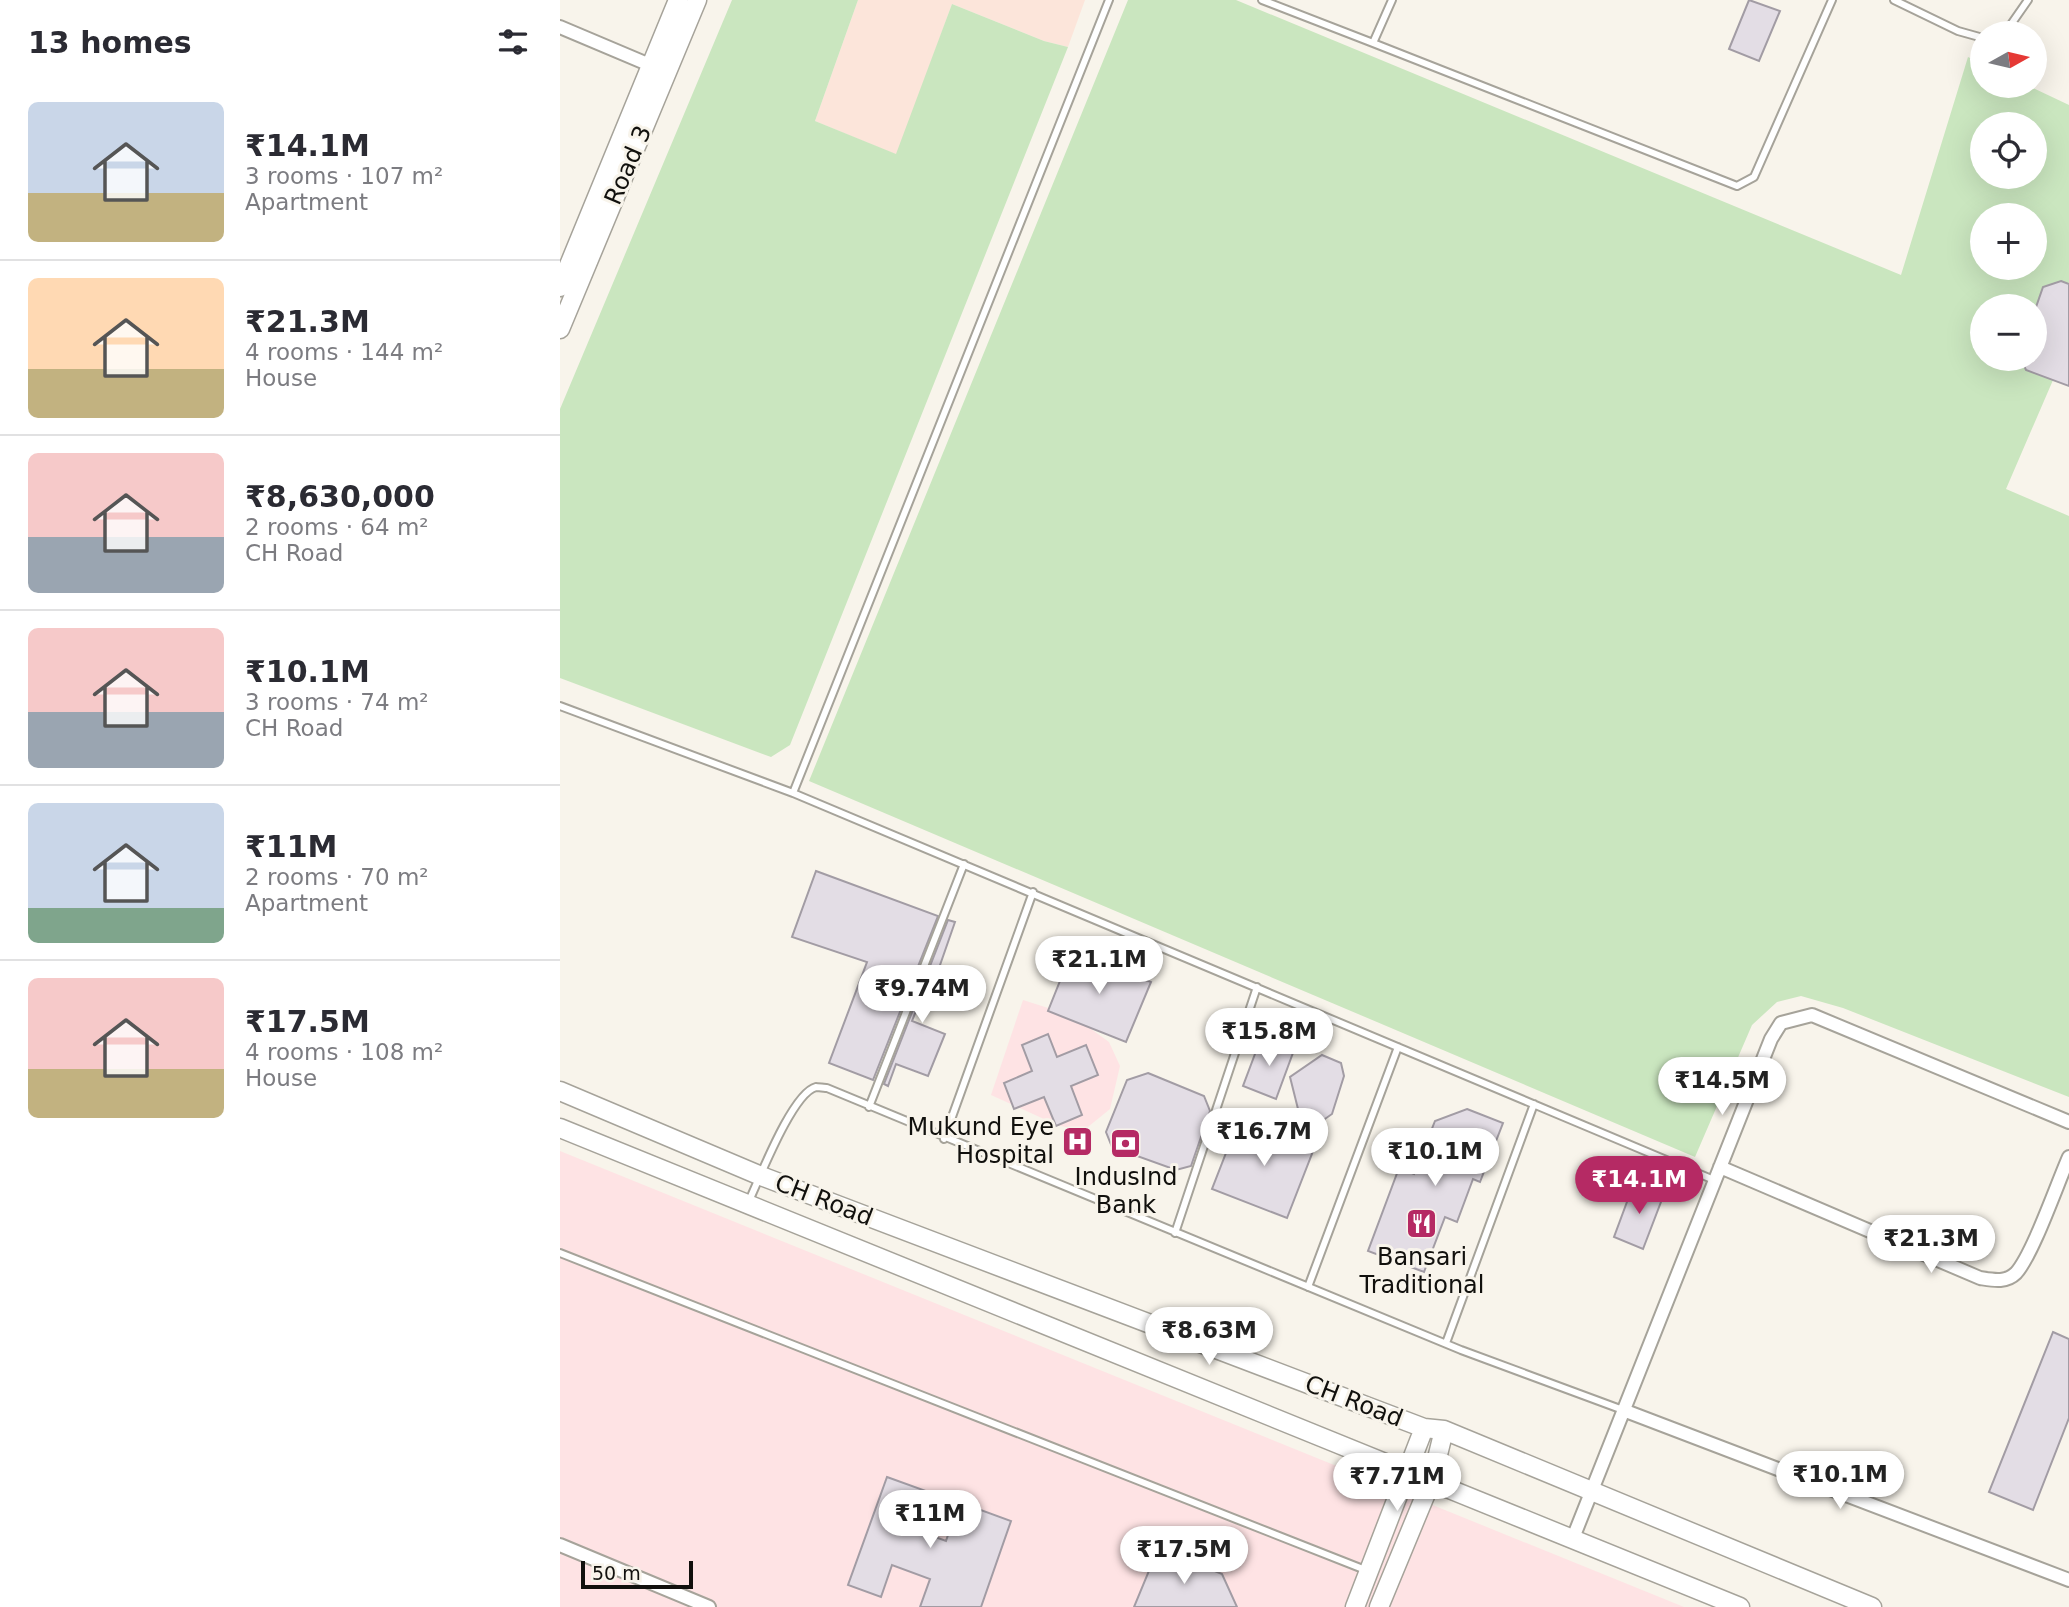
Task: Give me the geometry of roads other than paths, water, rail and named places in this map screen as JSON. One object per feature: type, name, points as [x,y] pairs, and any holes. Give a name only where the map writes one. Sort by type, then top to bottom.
[{"type":"street","name":"Road 3","points":[[560,330],[659,68],[678,0]]},
{"type":"street","name":"Road 3","points":[[560,287],[659,68],[697,0]]},
{"type":"street","points":[[560,27],[659,68]]},
{"type":"street","points":[[1573,1538],[1771,1039],[1782,1023],[1798,1016],[1812,1015],[2069,1122]]},
{"type":"street","name":"CH Road","points":[[560,1091],[761,1176],[1424,1428],[1444,1430],[1872,1607]]},
{"type":"street","name":"CH Road","points":[[560,1128],[1432,1479],[1740,1607]]},
{"type":"street","points":[[1720,1167],[1980,1278],[2003,1280],[2015,1274],[2025,1258],[2069,1157]]},
{"type":"street","points":[[1623,1410],[2069,1580]]},
{"type":"street","points":[[1355,1607],[1410,1472],[1424,1428]]},
{"type":"street","points":[[1379,1607],[1432,1479],[1444,1430]]},
{"type":"street","points":[[560,1545],[709,1607]]},
{"type":"lane","points":[[793,793],[1110,0]]},
{"type":"lane","points":[[1262,0],[1737,186],[1754,177],[1832,0]]},
{"type":"lane","points":[[1373,43],[1392,0]]},
{"type":"lane","points":[[1894,0],[1970,34]]},
{"type":"lane","points":[[2013,21],[2028,0]]},
{"type":"lane","points":[[560,706],[793,793],[1714,1180]]},
{"type":"lane","points":[[869,1107],[964,864]]},
{"type":"lane","points":[[944,1139],[1032,892]]},
{"type":"lane","points":[[1175,1233],[1257,987]]},
{"type":"lane","points":[[1308,1287],[1398,1047]]},
{"type":"lane","points":[[747,1205],[790,1114],[804,1094],[817,1087],[827,1088],[944,1139],[1446,1343],[1623,1410]]},
{"type":"lane","points":[[1446,1343],[1534,1104]]},
{"type":"lane","points":[[560,1253],[1370,1572]]},
{"type":"place","name":"Mukund Eye Hospital","points":[[1077,1141]]},
{"type":"place","name":"IndusInd Bank","points":[[1126,1143]]},
{"type":"place","name":"Bansari Traditional","points":[[1422,1223]]}]
